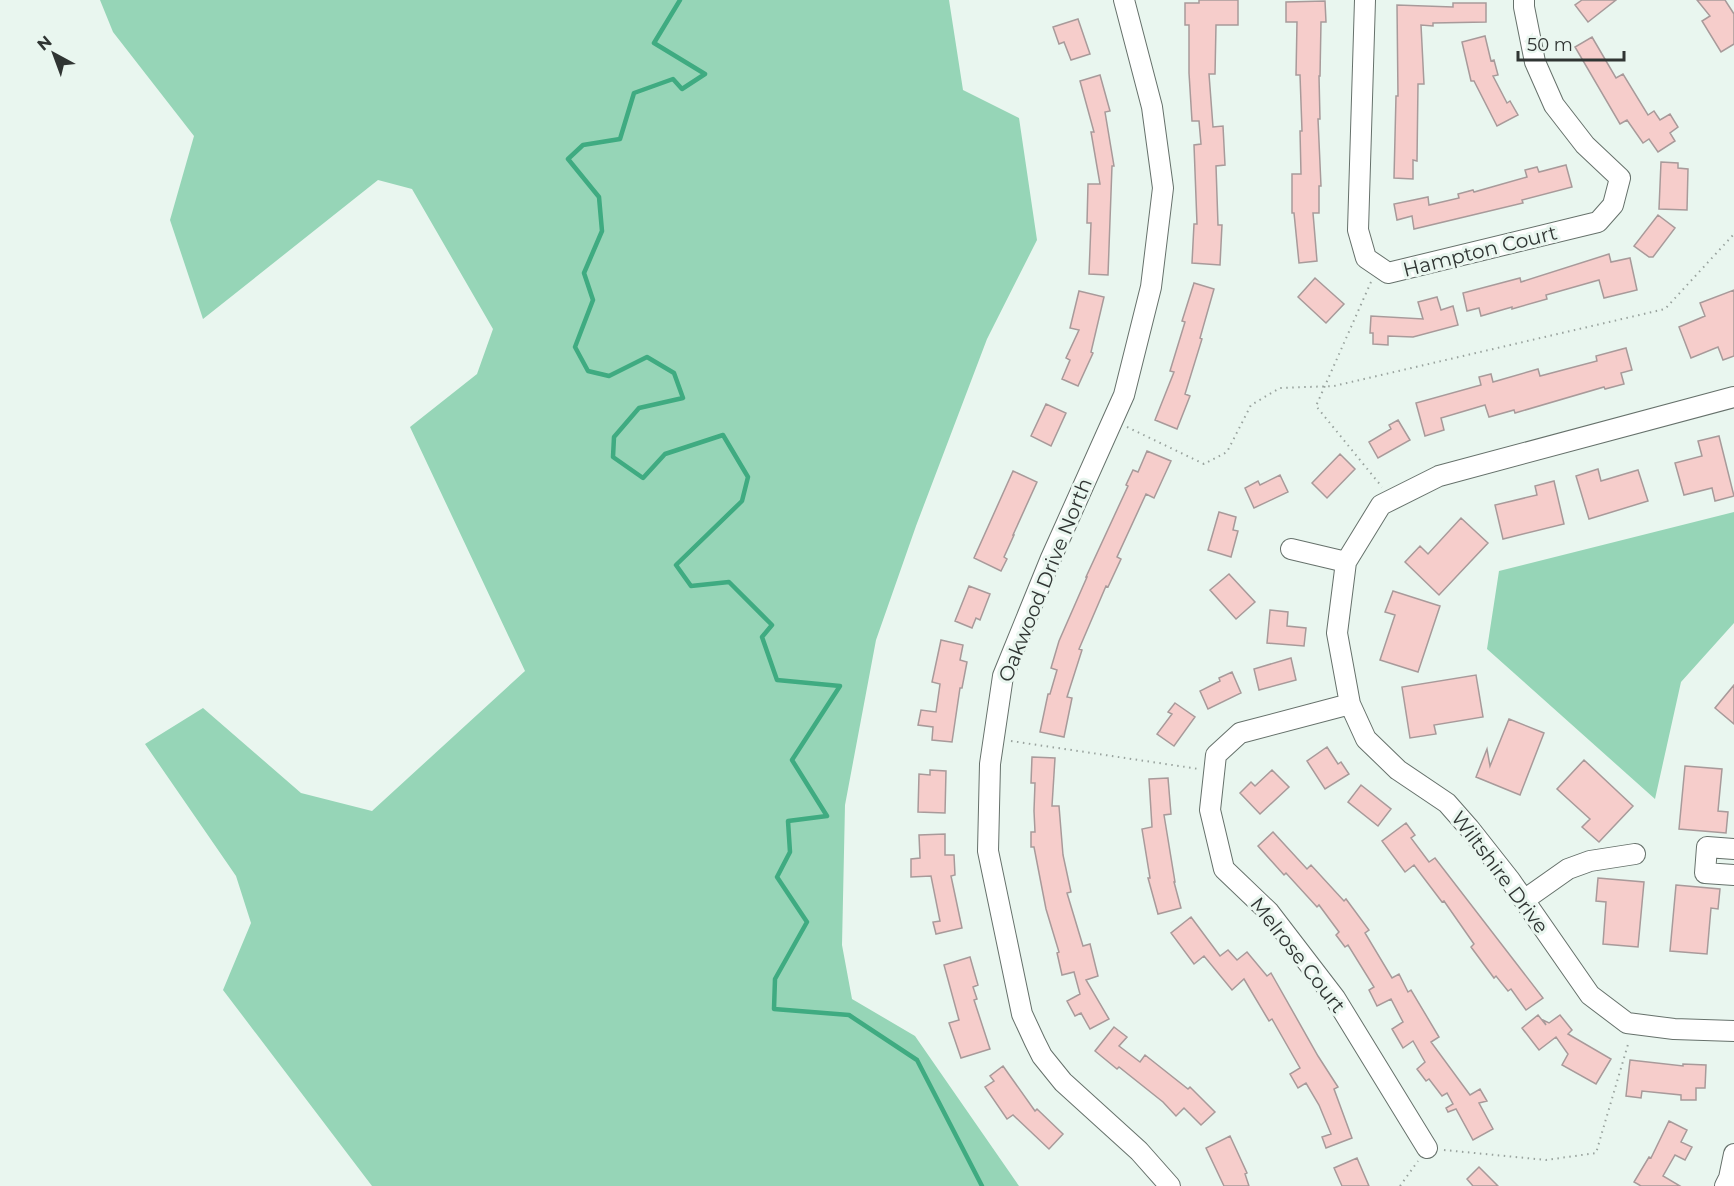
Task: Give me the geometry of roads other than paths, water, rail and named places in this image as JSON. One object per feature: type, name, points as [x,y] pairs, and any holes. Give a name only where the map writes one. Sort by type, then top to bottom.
[{"type":"street","name":"Oakwood Drive North","points":[[1124,0],[1152,107],[1163,188],[1151,287],[1124,395],[1051,558],[1003,676],[990,764],[988,851],[1022,1014],[1042,1056],[1063,1083],[1138,1150],[1170,1186]]},
{"type":"street","name":"Hampton Court","points":[[1365,0],[1358,230],[1366,258],[1388,273],[1598,222],[1613,205],[1620,178],[1586,145],[1554,105],[1535,62],[1524,0]]},
{"type":"street","name":"Wiltshire Drive","points":[[1734,397],[1439,476],[1381,505],[1346,562],[1337,633],[1350,704],[1366,739],[1398,770],[1447,803],[1469,828],[1524,900],[1590,995],[1627,1023],[1674,1029],[1734,1032]]},
{"type":"street","points":[[1291,549],[1346,562]]},
{"type":"street","name":"Melrose Court","points":[[1350,704],[1240,733],[1216,755],[1210,810],[1224,869],[1269,912],[1335,998],[1427,1148]]},
{"type":"street","points":[[1734,849],[1707,848],[1705,873],[1734,875]]},
{"type":"street","points":[[1524,900],[1568,869],[1590,861],[1635,854]]},
{"type":"street","points":[[1725,1186],[1734,1154]]},
{"type":"waterway","points":[[680,0],[654,43],[705,74],[682,89],[673,79],[634,93],[620,139],[583,145],[568,159],[599,197],[602,231],[584,273],[593,300],[575,347],[588,371],[609,376],[647,357],[674,373],[683,398],[639,408],[614,437],[613,457],[643,478],[665,454],[723,435],[748,477],[742,501],[676,565],[691,586],[729,582],[772,625],[762,637],[777,680],[840,686],[792,760],[827,816],[788,821],[790,852],[777,877],[807,922],[775,979],[774,1009],[849,1015],[917,1060],[982,1186]]}]
